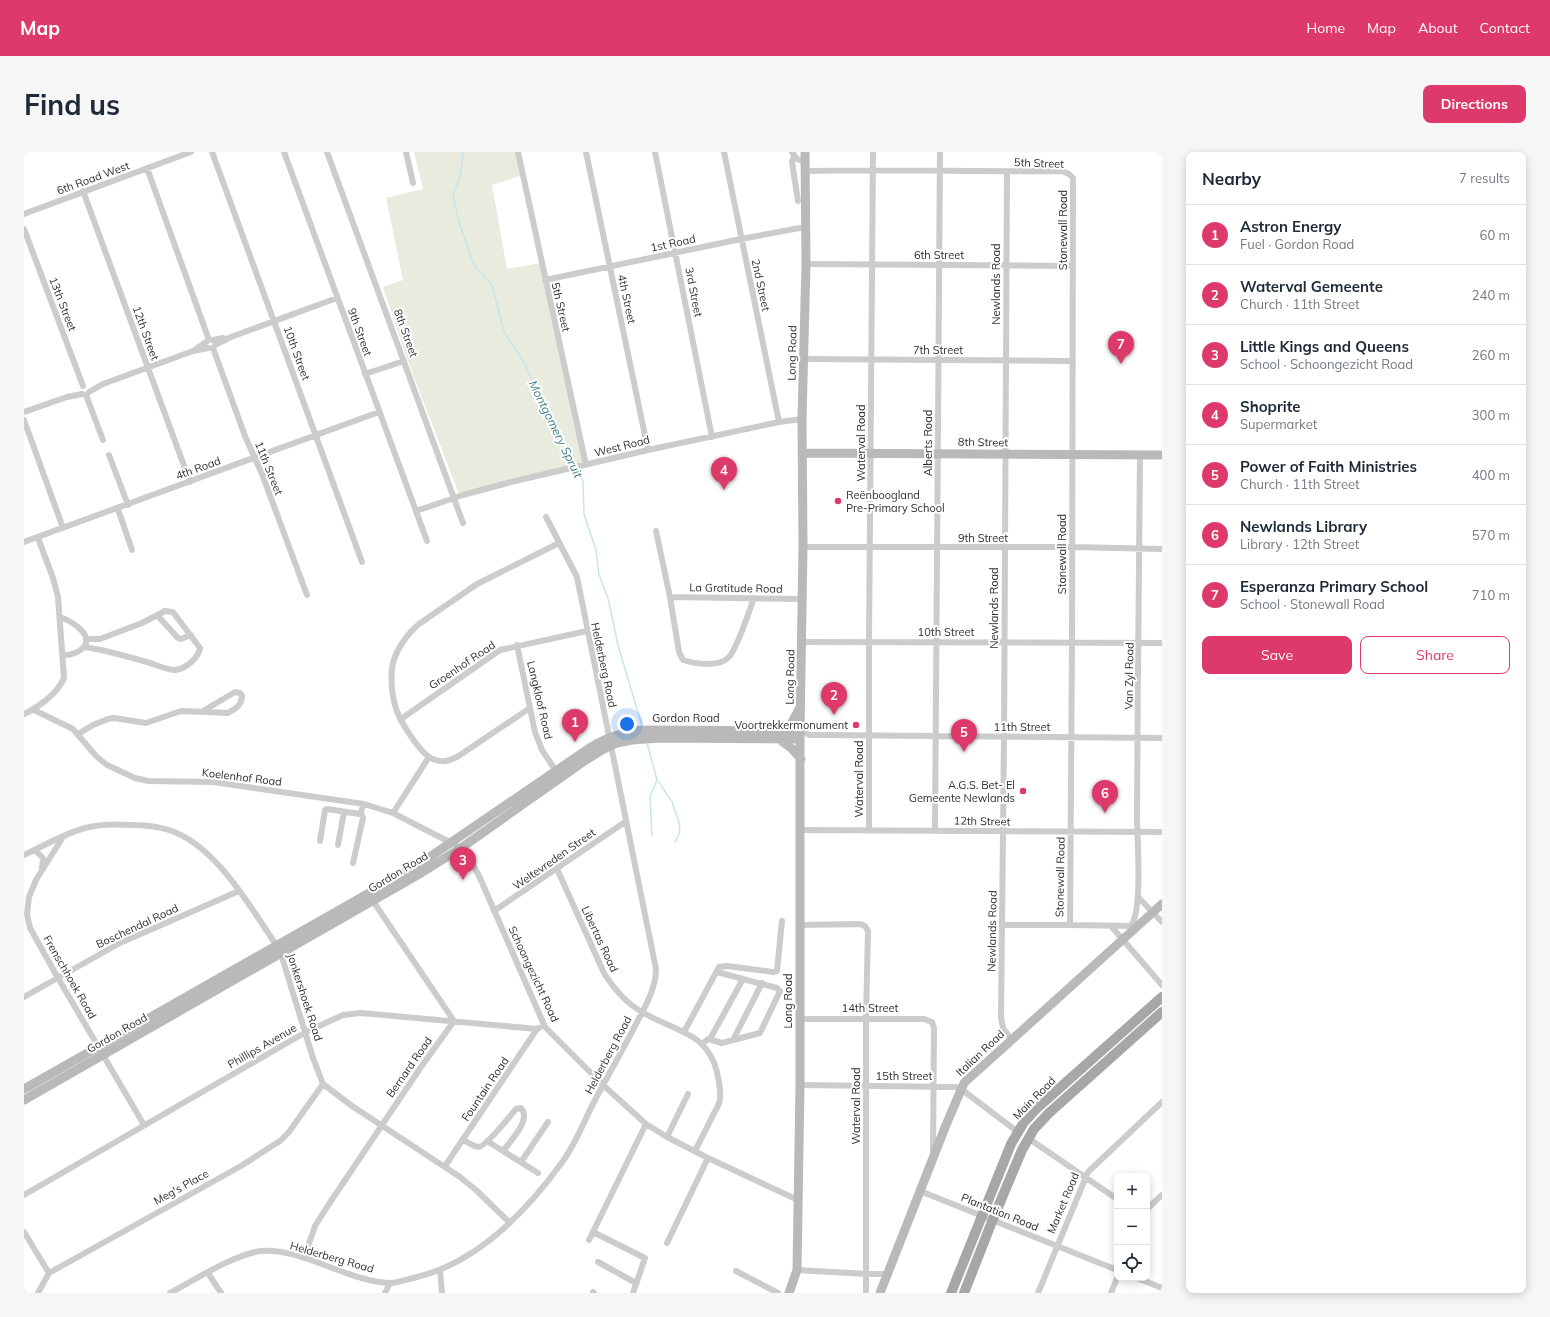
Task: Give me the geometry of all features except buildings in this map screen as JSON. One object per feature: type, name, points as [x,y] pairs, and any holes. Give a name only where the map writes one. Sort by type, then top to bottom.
[{"type":"main road","name":"Main Road","points":[[951,1293],[1009,1149],[1024,1122],[1036,1109],[1162,997]]},
{"type":"main road","name":"Main Road","points":[[964,1293],[993,1219],[1028,1138],[1034,1129],[1049,1113],[1162,1012]]},
{"type":"street","name":"6th Road West","points":[[24,214],[191,152]]},
{"type":"street","name":"10th Street","points":[[212,152],[275,320],[362,562]]},
{"type":"street","name":"9th Street","points":[[284,152],[427,540]]},
{"type":"street","name":"8th Street","points":[[327,152],[463,523]]},
{"type":"street","points":[[406,152],[413,183]]},
{"type":"street","name":"5th Street","points":[[518,152],[545,280],[580,467]]},
{"type":"street","name":"4th Street","points":[[586,152],[648,450]]},
{"type":"street","name":"3rd Street","points":[[655,152],[712,437]]},
{"type":"street","name":"2nd Street","points":[[724,152],[779,422]]},
{"type":"street","name":"Long Road","points":[[791,1292],[796,1272],[801,1018],[800,735],[803,547],[802,419],[806,264],[805,152]]},
{"type":"street","name":"Waterval Road","points":[[869,831],[869,641],[871,547],[870,359],[873,152]]},
{"type":"street","name":"Alberts Road","points":[[935,830],[938,642],[940,152]]},
{"type":"street","points":[[793,154],[806,166]]},
{"type":"street","points":[[793,154],[792,162],[798,201]]},
{"type":"street","name":"5th Street","points":[[806,166],[940,172],[1062,171],[1071,176],[1074,183]]},
{"type":"street","name":"11th Street","points":[[147,168],[211,344],[307,595]]},
{"type":"street","name":"Newlands Road","points":[[1007,172],[1003,926],[1001,1018],[1003,1028],[1012,1040]]},
{"type":"street","name":"Stonewall Road","points":[[1070,925],[1074,183]]},
{"type":"street","name":"12th Street","points":[[83,191],[190,482]]},
{"type":"street","name":"1st Road","points":[[545,280],[805,227]]},
{"type":"street","name":"13th Street","points":[[24,229],[103,440]]},
{"type":"street","name":"6th Street","points":[[806,264],[1073,266]]},
{"type":"street","points":[[24,412],[337,298]]},
{"type":"street","name":"7th Street","points":[[804,359],[1073,361]]},
{"type":"street","points":[[365,374],[404,361]]},
{"type":"street","name":"4th Road","points":[[24,542],[118,509],[379,412]]},
{"type":"street","name":"West Road","points":[[416,511],[454,498],[512,482],[648,450],[779,422],[802,419]]},
{"type":"street","points":[[24,420],[63,528]]},
{"type":"street","name":"8th Street","points":[[803,453],[1162,455]]},
{"type":"street","points":[[109,455],[128,505]]},
{"type":"street","name":"Van Zyl Road","points":[[1134,926],[1138,897],[1137,832],[1140,455]]},
{"type":"street","points":[[118,509],[132,550]]},
{"type":"street","name":"Helderberg Road","points":[[170,1293],[240,1257],[261,1251],[276,1251],[304,1258],[351,1275],[390,1283],[440,1270],[493,1238],[510,1223],[563,1161],[642,1012],[655,984],[656,969],[625,822],[577,577],[546,517]]},
{"type":"street","points":[[656,531],[683,660],[698,664],[717,663],[728,658],[734,648],[754,598]]},
{"type":"street","points":[[24,714],[34,710],[58,689],[64,678],[58,598],[53,578],[38,538]]},
{"type":"street","points":[[530,708],[457,757],[445,762],[433,759],[418,746],[401,719],[394,704],[392,667],[394,659],[411,631],[418,624],[477,584],[559,543]]},
{"type":"street","name":"9th Street","points":[[803,547],[1071,547],[1162,549]]},
{"type":"street","name":"La Gratitude Road","points":[[670,597],[802,599]]},
{"type":"street","points":[[84,646],[101,649],[175,670],[188,665],[199,653],[200,648],[173,612],[165,611],[142,623],[100,639],[86,639]]},
{"type":"street","points":[[157,615],[178,638],[182,639],[191,635]]},
{"type":"street","points":[[60,617],[71,622],[81,630],[86,639],[84,646],[74,655],[63,655]]},
{"type":"street","name":"Groenhof Road","points":[[401,719],[500,650],[517,645],[587,631]]},
{"type":"street","name":"10th Street","points":[[802,642],[869,641],[1072,644],[1162,643]]},
{"type":"street","name":"Langkloof Road","points":[[517,645],[533,726],[538,742],[558,774]]},
{"type":"street","points":[[78,734],[93,725],[114,718],[146,724],[176,712],[203,711],[228,713],[240,704],[242,696],[240,693],[235,692],[203,711]]},
{"type":"street","points":[[801,705],[798,714],[791,724],[778,735],[801,760]]},
{"type":"street","name":"Koelenhof Road","points":[[34,710],[73,729],[96,756],[107,765],[135,778],[148,781],[213,782],[364,804],[393,812],[461,848]]},
{"type":"street","name":"Gordon Road","points":[[370,897],[610,741],[628,740],[644,735],[727,730],[778,735],[800,735]]},
{"type":"street","name":"11th Street","points":[[800,735],[1162,738]]},
{"type":"street","points":[[393,812],[429,757]]},
{"type":"street","name":"Gordon Road","points":[[24,1089],[101,1050],[370,897],[461,848],[558,774]]},
{"type":"street","points":[[353,863],[363,818],[362,813],[364,804]]},
{"type":"street","points":[[320,841],[325,810],[362,813]]},
{"type":"street","points":[[338,845],[344,812]]},
{"type":"street","name":"Weltevreden Street","points":[[494,912],[625,822]]},
{"type":"street","name":"Jonkershoek Road","points":[[24,855],[64,836],[86,828],[107,825],[140,825],[169,830],[184,836],[201,848],[218,864],[240,891],[279,950],[313,1058],[323,1084]]},
{"type":"street","name":"12th Street","points":[[801,830],[1162,832]]},
{"type":"street","name":"Frenschhoek Road","points":[[64,836],[40,874],[28,897],[27,928],[101,1050],[144,1125]]},
{"type":"street","name":"Schoongezicht Road","points":[[461,848],[469,855],[545,1027],[603,1085],[646,1124],[667,1137],[708,1158],[798,1200]]},
{"type":"street","points":[[35,850],[40,854],[43,860],[40,874]]},
{"type":"street","name":"Libertas Road","points":[[557,869],[604,973],[619,994],[642,1012],[684,1032],[702,1044],[709,1051],[715,1066],[720,1086],[720,1101],[695,1151]]},
{"type":"street","name":"Boschendal Road","points":[[24,997],[120,943],[240,891]]},
{"type":"street","points":[[370,897],[454,1021]]},
{"type":"street","points":[[1138,897],[1162,922]]},
{"type":"street","name":"Italian Road","points":[[880,1293],[961,1089],[967,1080],[1122,940],[1134,926],[1162,904]]},
{"type":"street","points":[[684,1032],[719,967],[722,966],[773,972],[777,971],[782,921]]},
{"type":"street","name":"Waterval Road","points":[[800,924],[860,924],[867,928],[866,1293]]},
{"type":"street","points":[[1003,926],[1134,926]]},
{"type":"street","points":[[1111,926],[1162,985]]},
{"type":"street","points":[[710,1039],[722,1043],[761,1032],[780,991],[777,988],[717,972]]},
{"type":"street","points":[[702,1044],[710,1039],[743,979]]},
{"type":"street","points":[[733,1040],[762,984]]},
{"type":"street","name":"Phillips Avenue","points":[[24,1195],[306,1032],[343,1015],[354,1013],[538,1029]]},
{"type":"street","name":"14th Street","points":[[801,1018],[927,1019],[932,1022],[934,1028],[934,1086]]},
{"type":"street","name":"Bernard Road","points":[[304,1258],[315,1226],[421,1066],[454,1021]]},
{"type":"street","points":[[538,1029],[545,1027]]},
{"type":"street","name":"Fountain Road","points":[[445,1166],[538,1029]]},
{"type":"street","name":"Gordon Road","points":[[24,1100],[101,1050]]},
{"type":"street","points":[[323,1084],[352,1106],[445,1166],[476,1190],[510,1223]]},
{"type":"street","name":"Meg's Place","points":[[49,1273],[241,1166],[272,1146],[289,1132],[323,1084]]},
{"type":"street","name":"15th Street","points":[[800,1085],[934,1086],[961,1089],[1018,1132]]},
{"type":"street","points":[[932,1160],[934,1086]]},
{"type":"street","points":[[667,1137],[688,1094]]},
{"type":"street","name":"Market Road","points":[[1038,1293],[1056,1245],[1085,1177],[1094,1165],[1162,1102]]},
{"type":"street","points":[[463,1140],[478,1147],[484,1145],[516,1109],[521,1108],[524,1113],[523,1121],[520,1128],[503,1151]]},
{"type":"street","points":[[521,1162],[548,1122]]},
{"type":"street","points":[[590,1240],[646,1124]]},
{"type":"street","points":[[1028,1138],[1114,1197]]},
{"type":"street","points":[[487,1141],[538,1173],[503,1151]]},
{"type":"street","points":[[667,1243],[708,1158]]},
{"type":"street","name":"Plantation Road","points":[[920,1191],[1114,1269]]},
{"type":"street","points":[[1150,1206],[1162,1195]]},
{"type":"street","points":[[24,1232],[49,1273],[38,1293]]},
{"type":"street","points":[[593,1232],[645,1258],[632,1293]]},
{"type":"street","points":[[598,1262],[636,1283]]},
{"type":"street","points":[[440,1270],[442,1293]]},
{"type":"street","points":[[736,1271],[778,1293]]},
{"type":"street","points":[[796,1272],[888,1274]]},
{"type":"street","points":[[208,1273],[221,1293]]},
{"type":"street","points":[[1111,1293],[1116,1281]]},
{"type":"street","points":[[1144,1281],[1162,1288]]},
{"type":"street","points":[[385,1293],[390,1283]]},
{"type":"shaded area","points":[[414,152],[518,152],[523,175],[492,185],[507,269],[541,263],[584,464],[459,494],[407,359],[383,287],[403,280],[386,198],[423,189]]},
{"type":"waterway","name":"Montgomery Spruit","points":[[461,152],[463,156],[460,176],[453,194],[459,223],[474,265],[492,285],[506,335],[524,362],[541,401],[563,439],[575,464]]},
{"type":"waterway","name":"Montgomery Spruit","points":[[577,469],[583,481],[584,514],[596,550],[599,575],[608,598],[618,645],[642,726]]},
{"type":"waterway","name":"Montgomery Spruit","points":[[647,743],[657,780],[650,797],[652,836]]},
{"type":"waterway","points":[[657,780],[672,801],[679,821],[680,831],[675,842]]},
{"type":"place","name":"Esperanza Primary School","points":[[1121,364]]},
{"type":"place","name":"Shoprite","points":[[724,490]]},
{"type":"place","name":"Reënboogland Pre-Primary School","points":[[838,501]]},
{"type":"place","name":"Waterval Gemeente","points":[[834,715]]},
{"type":"place","name":"Voortrekkermonument","points":[[856,725]]},
{"type":"place","name":"Astron Energy","points":[[575,742]]},
{"type":"place","name":"Power of Faith Ministries","points":[[964,752]]},
{"type":"place","name":"A.G.S. Bet- El Gemeente Newlands","points":[[1023,791]]},
{"type":"place","name":"Newlands Library","points":[[1105,813]]},
{"type":"place","name":"Little Kings and Queens","points":[[463,880]]}]
